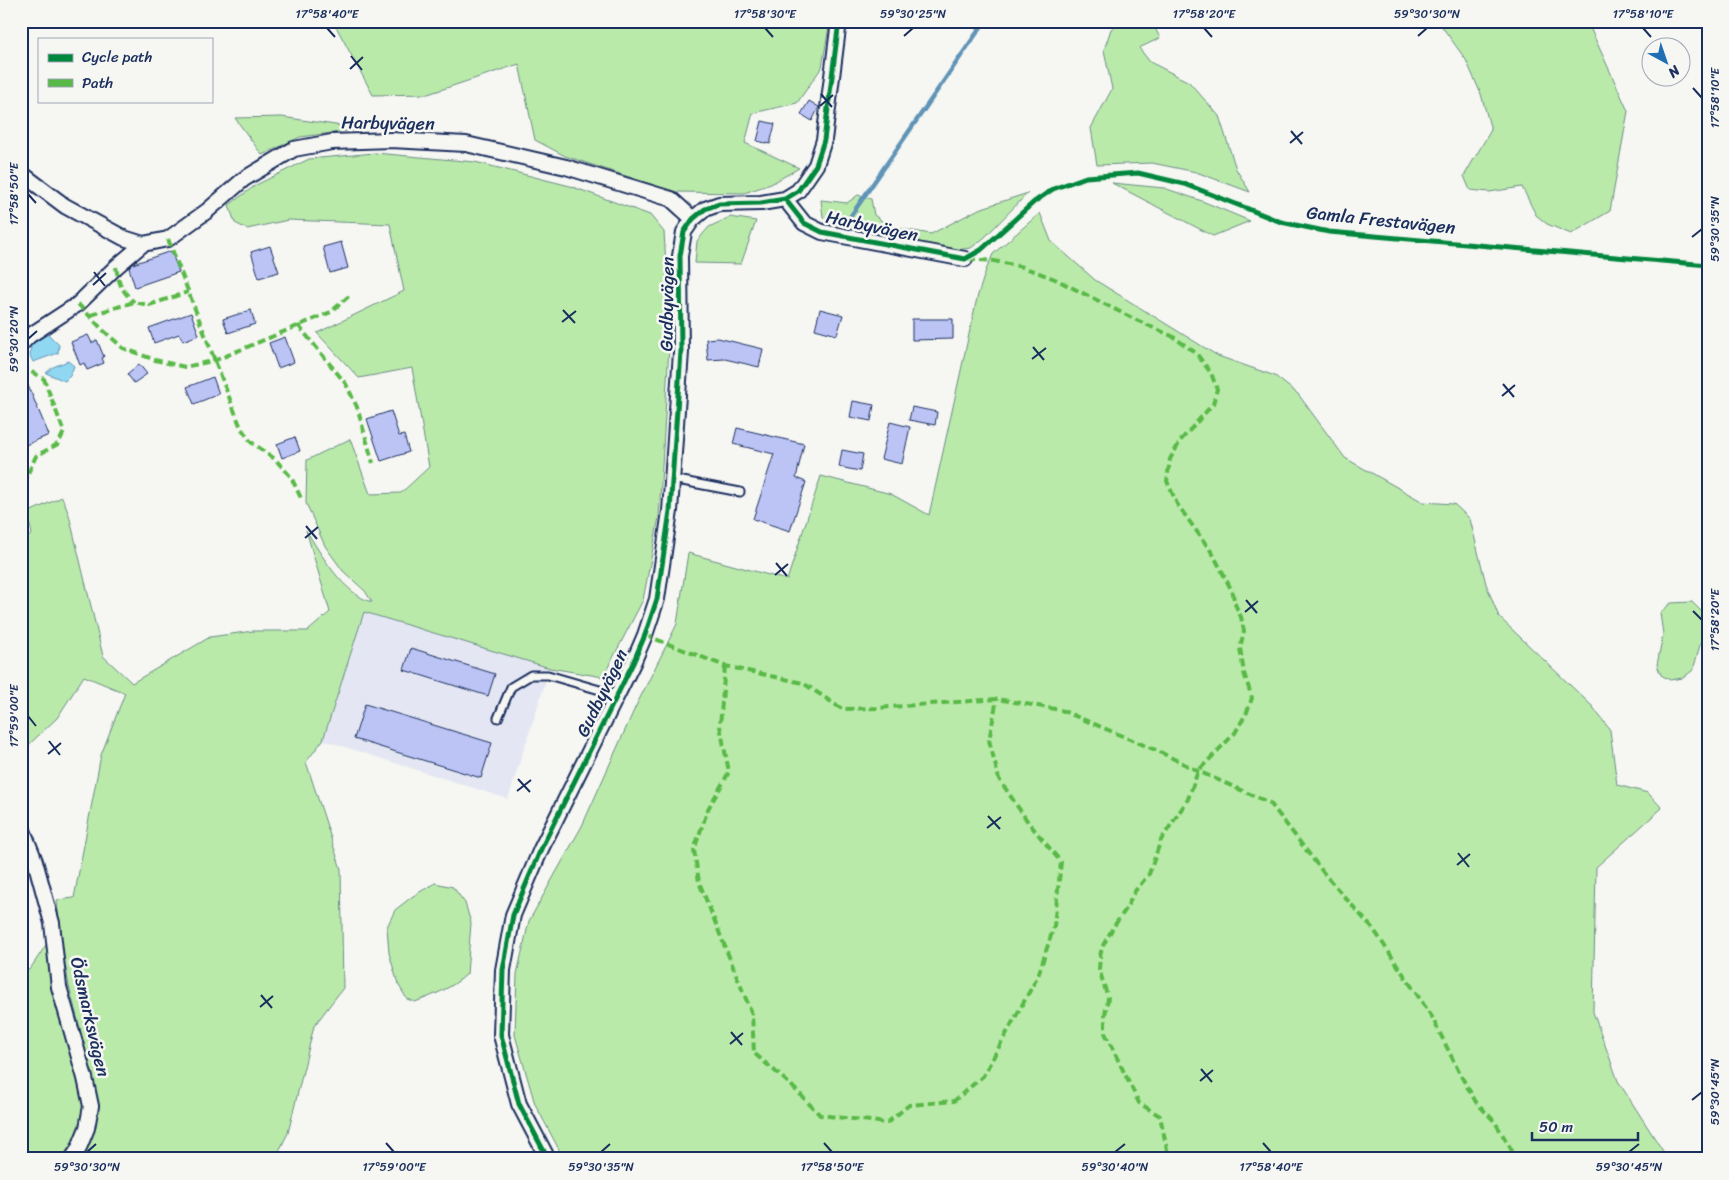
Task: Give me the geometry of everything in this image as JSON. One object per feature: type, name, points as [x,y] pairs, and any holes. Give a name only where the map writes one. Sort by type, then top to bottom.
[{"type":"street","points":[[693,219],[705,209],[719,204],[761,203],[785,198],[798,191],[816,165],[824,140],[839,21]]},
{"type":"street","name":"Harbyvägen","points":[[143,244],[168,238],[207,211],[244,178],[294,149],[332,142],[391,140],[466,144],[566,167],[671,199],[693,219]]},
{"type":"street","points":[[21,173],[65,206],[124,238],[143,244]]},
{"type":"street","name":"Harbyvägen","points":[[785,198],[804,223],[822,232],[965,259]]},
{"type":"street","name":"Gudbyvägen","points":[[548,1159],[520,1104],[502,1035],[503,970],[513,915],[541,849],[645,635],[657,599],[670,511],[680,352],[680,256],[684,232],[693,219]]},
{"type":"street","points":[[21,344],[29,336],[78,304],[116,266],[143,244]]},
{"type":"street","name":"Ödsmarksvägen","points":[[21,825],[35,862],[52,923],[59,987],[91,1106],[87,1128],[72,1159]]},
{"type":"lane","points":[[672,479],[740,492]]},
{"type":"lane","points":[[498,718],[511,687],[532,675],[548,674],[617,694]]},
{"type":"shaded area","points":[[364,611],[550,668],[508,799],[323,740]]},
{"type":"green space","points":[[333,21],[830,21],[822,67],[797,103],[753,113],[745,143],[799,168],[771,184],[744,193],[675,192],[565,156],[535,140],[519,64],[428,94],[373,95]]},
{"type":"green space","points":[[1123,21],[1149,21],[1154,26],[1160,38],[1139,48],[1150,62],[1189,82],[1219,116],[1236,169],[1250,192],[1196,172],[1152,163],[1097,165],[1091,128],[1112,89],[1104,50],[1111,29]]},
{"type":"green space","points":[[1438,21],[1587,21],[1628,111],[1610,211],[1571,234],[1547,224],[1536,215],[1522,187],[1489,192],[1470,190],[1464,176],[1491,130],[1481,94],[1466,60]]},
{"type":"green space","points":[[282,117],[362,129],[300,137],[262,155],[235,118]]},
{"type":"green space","points":[[375,153],[475,162],[570,186],[650,215],[664,232],[670,330],[659,517],[643,600],[603,677],[550,668],[364,612],[323,740],[306,762],[341,869],[343,988],[314,1026],[288,1133],[275,1159],[81,1159],[96,1121],[94,1083],[69,986],[60,936],[57,900],[74,898],[101,755],[125,693],[84,676],[57,718],[21,752],[21,542],[32,534],[27,513],[62,497],[69,515],[103,656],[132,683],[210,637],[253,631],[308,631],[330,612],[306,530],[326,561],[343,582],[362,598],[372,602],[365,591],[343,571],[325,546],[306,503],[307,460],[350,439],[370,494],[401,493],[429,467],[412,368],[359,378],[317,333],[404,291],[390,224],[288,220],[247,229],[235,223],[229,205],[256,185],[309,159]]},
{"type":"green space","points":[[1112,183],[1164,188],[1250,221],[1213,236]]},
{"type":"green space","points":[[1028,193],[984,238],[971,248],[955,250],[839,224],[823,217],[821,200],[847,203],[858,195],[871,199],[874,215],[890,227],[931,234],[979,209]]},
{"type":"green space","points":[[1040,213],[1051,241],[1095,280],[1218,356],[1275,376],[1298,394],[1345,458],[1423,502],[1454,504],[1470,519],[1486,584],[1499,617],[1592,706],[1610,730],[1617,785],[1648,793],[1662,808],[1596,867],[1593,1012],[1618,1081],[1668,1159],[564,1159],[535,1104],[515,1035],[517,974],[529,921],[582,826],[635,708],[677,624],[688,553],[787,580],[821,476],[891,494],[929,515],[977,298],[986,270],[993,254]]},
{"type":"green space","points":[[730,217],[756,221],[741,264],[695,263],[697,241],[709,227]]},
{"type":"green space","points":[[1692,602],[1705,615],[1708,631],[1700,645],[1693,670],[1683,678],[1670,680],[1661,675],[1657,665],[1663,634],[1660,613],[1671,603]]},
{"type":"green space","points":[[435,883],[453,887],[465,903],[471,923],[467,974],[436,994],[415,1002],[407,999],[398,984],[389,953],[387,927],[395,910],[413,896]]},
{"type":"green space","points":[[46,945],[56,996],[82,1085],[84,1111],[73,1142],[61,1159],[21,1159],[21,973],[30,969]]},
{"type":"water","points":[[48,334],[59,345],[58,353],[33,362],[30,356],[31,344]]},
{"type":"water","points":[[68,361],[74,366],[70,376],[65,381],[46,373],[53,367]]},
{"type":"building","points":[[809,101],[819,107],[812,121],[801,114]]},
{"type":"building","points":[[762,121],[775,124],[770,144],[757,141]]},
{"type":"building","points":[[341,242],[348,268],[330,273],[323,247]]},
{"type":"building","points":[[270,246],[279,272],[259,278],[251,252]]},
{"type":"building","points":[[171,251],[179,272],[135,287],[129,268],[133,264]]},
{"type":"building","points":[[820,309],[843,315],[837,335],[815,329]]},
{"type":"building","points":[[251,310],[255,324],[228,333],[223,319]]},
{"type":"building","points":[[191,313],[199,335],[183,341],[179,334],[154,343],[149,328]]},
{"type":"building","points":[[912,319],[953,319],[953,339],[912,340]]},
{"type":"building","points":[[88,335],[92,343],[97,340],[104,357],[102,358],[104,363],[87,370],[84,363],[80,365],[71,342]]},
{"type":"building","points":[[285,337],[294,362],[278,368],[269,343]]},
{"type":"building","points":[[718,338],[763,349],[759,367],[725,359],[708,360],[706,339]]},
{"type":"building","points":[[139,364],[147,374],[134,383],[127,374]]},
{"type":"building","points":[[21,369],[49,435],[21,447]]},
{"type":"building","points":[[213,377],[219,394],[194,404],[187,387]]},
{"type":"building","points":[[853,401],[874,405],[871,421],[850,417]]},
{"type":"building","points":[[912,407],[937,412],[935,425],[909,420]]},
{"type":"building","points":[[391,411],[399,436],[404,435],[409,452],[381,461],[367,419]]},
{"type":"building","points":[[890,422],[910,427],[902,464],[881,459]]},
{"type":"building","points":[[737,428],[804,444],[796,478],[806,482],[790,531],[753,519],[774,454],[733,444]]},
{"type":"building","points":[[295,437],[300,451],[282,458],[277,444]]},
{"type":"building","points":[[842,450],[863,454],[860,471],[839,467]]},
{"type":"building","points":[[411,648],[495,674],[488,696],[404,670]]},
{"type":"building","points":[[365,704],[492,743],[481,778],[354,739]]},
{"type":"waterway","points":[[848,220],[985,21]]},
{"type":"marked path","points":[[168,239],[241,428],[251,442],[275,459],[291,477],[301,498]]},
{"type":"marked path","points":[[968,259],[994,261],[1023,267],[1055,279],[1172,336],[1196,353],[1211,373],[1217,389],[1213,404],[1181,440],[1170,459],[1167,481],[1177,504],[1213,554],[1233,593],[1234,602],[1241,617],[1244,631],[1240,648],[1244,673],[1252,698],[1247,712],[1235,733],[1198,771],[1188,799],[1161,840],[1149,874],[1135,891],[1102,947],[1099,969],[1108,998],[1105,1015],[1105,1033],[1139,1103],[1160,1116],[1169,1159]]},
{"type":"marked path","points":[[116,267],[121,286],[134,302]]},
{"type":"marked path","points":[[91,315],[134,302],[149,305],[188,292]]},
{"type":"marked path","points":[[78,304],[123,348],[155,360],[185,367],[216,360],[331,312],[349,296]]},
{"type":"marked path","points":[[298,325],[346,384],[357,407],[373,463]]},
{"type":"marked path","points":[[21,328],[29,336]]},
{"type":"marked path","points":[[21,366],[44,379],[64,432],[58,444],[36,456],[24,482],[21,483]]},
{"type":"marked path","points":[[645,635],[725,666],[803,683],[842,709],[997,699],[1061,710],[1158,751],[1270,803],[1326,876],[1374,930],[1432,1017],[1476,1102],[1495,1122],[1517,1159]]},
{"type":"marked path","points":[[725,666],[720,726],[729,772],[708,809],[694,850],[699,882],[752,1014],[754,1053],[791,1085],[820,1115],[887,1123],[909,1105],[954,1101],[983,1076],[1038,976],[1054,926],[1061,862],[1028,822],[999,779],[989,740],[997,699]]},
{"type":"marked path","points":[[1695,1159],[1708,1153]]},
{"type":"cycle path","points":[[548,1159],[519,1104],[501,1035],[503,970],[513,915],[541,849],[633,663],[657,599],[670,511],[681,352],[680,256],[684,232],[693,219],[705,209],[719,204],[761,203],[785,199],[798,191],[816,165],[824,140],[839,21]]},
{"type":"cycle path","name":"Gamla Frestavägen","points":[[785,199],[804,223],[822,232],[965,259],[981,250],[1034,202],[1053,189],[1086,177],[1138,173],[1185,184],[1281,222],[1329,232],[1708,265]]}]
